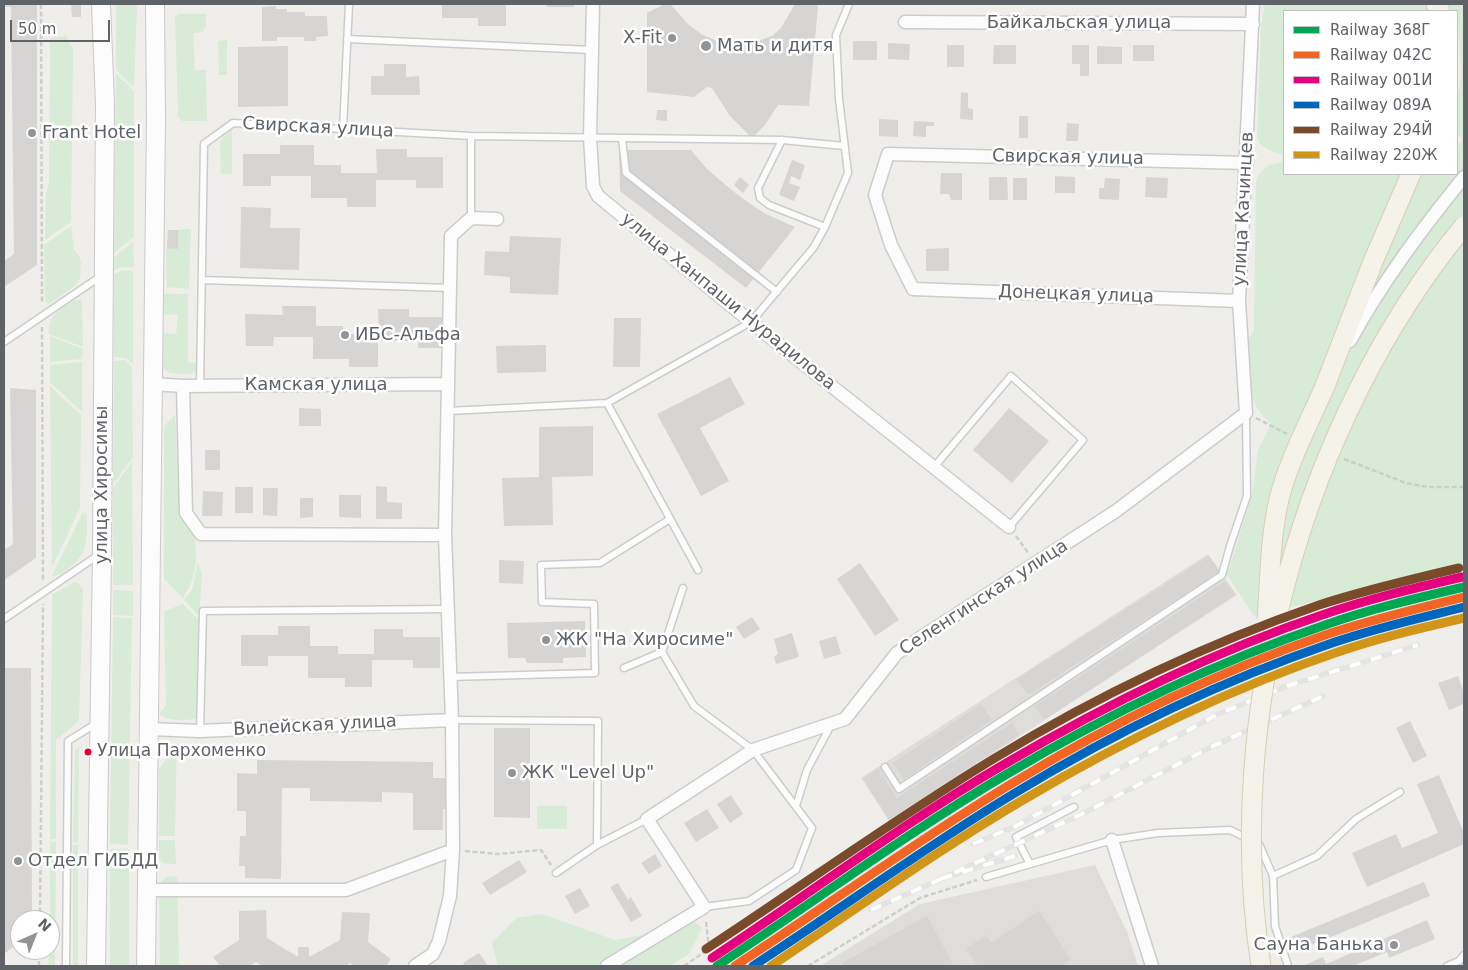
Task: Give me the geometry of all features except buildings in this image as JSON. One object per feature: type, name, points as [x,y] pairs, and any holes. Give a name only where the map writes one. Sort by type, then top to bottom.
[{"type":"main road","name":"улица Хиросимы","points":[[96,966],[102,552],[105,104],[101,4]]},
{"type":"main road","points":[[146,966],[156,120],[155,4]]},
{"type":"main road","points":[[1263,689],[1272,538],[1279,498],[1293,458],[1325,386],[1372,264],[1411,175]]},
{"type":"main road","points":[[1260,966],[1251,881],[1251,812],[1255,750],[1263,689],[1276,618],[1296,546],[1322,470],[1353,400],[1386,340],[1418,288],[1464,226]]},
{"type":"street","name":"улица Ханпаши Нурадилова","points":[[593,4],[590,137],[593,186],[598,196],[751,322],[1010,527]]},
{"type":"street","name":"улица Качинцев","points":[[1246,413],[1239,301],[1253,4]]},
{"type":"street","name":"Байкальская улица","points":[[905,22],[1253,24]]},
{"type":"street","name":"Свирская улица","points":[[913,289],[891,245],[875,195],[888,154],[1247,163]]},
{"type":"street","points":[[1325,386],[1392,271],[1427,222],[1464,177]]},
{"type":"street","points":[[415,966],[433,954],[439,941],[450,896],[453,850],[452,720],[445,535],[451,236],[471,218],[497,219]]},
{"type":"street","name":"Донецкая улица","points":[[913,289],[1239,301]]},
{"type":"street","name":"Камская улица","points":[[152,384],[183,386],[448,384]]},
{"type":"street","points":[[183,386],[186,513],[201,534],[445,535]]},
{"type":"street","name":"Селенгинская улица","points":[[646,819],[753,750],[845,719],[897,653],[1116,511],[1246,413]]},
{"type":"street","name":"Вилейская улица","points":[[149,729],[200,731],[452,720]]},
{"type":"street","points":[[607,966],[704,907],[646,819]]},
{"type":"street","points":[[1112,840],[1152,966]]},
{"type":"street","points":[[147,890],[346,890],[453,850]]},
{"type":"lane","points":[[343,129],[349,4]]},
{"type":"lane","points":[[448,411],[608,403],[751,322],[814,247],[825,227],[848,173],[839,99],[836,35],[849,4]]},
{"type":"lane","points":[[347,39],[592,50]]},
{"type":"lane","name":"Свирская улица","points":[[200,386],[204,144],[233,123],[471,136],[782,140],[844,146]]},
{"type":"lane","points":[[471,136],[471,218]]},
{"type":"lane","points":[[622,139],[626,173],[777,292]]},
{"type":"lane","points":[[782,140],[758,188],[760,198],[769,206],[825,227]]},
{"type":"lane","points":[[4,342],[104,274]]},
{"type":"lane","points":[[202,280],[450,288]]},
{"type":"lane","points":[[934,467],[1010,376],[1083,440],[1010,527]]},
{"type":"lane","points":[[608,403],[698,570]]},
{"type":"lane","points":[[885,767],[899,789],[1222,575],[1247,496],[1246,413]]},
{"type":"lane","points":[[450,677],[596,673],[594,604],[542,602],[541,565],[600,563],[670,519]]},
{"type":"lane","points":[[4,619],[102,552]]},
{"type":"lane","points":[[683,588],[662,652],[694,706],[753,750],[812,828],[796,870],[749,901],[704,907]]},
{"type":"lane","points":[[200,731],[203,611],[448,610]]},
{"type":"lane","points":[[624,668],[662,652]]},
{"type":"lane","points":[[452,720],[598,721],[597,846]]},
{"type":"lane","points":[[66,966],[68,741],[100,721]]},
{"type":"lane","points":[[796,806],[807,770],[832,723]]},
{"type":"lane","points":[[1273,876],[1316,856],[1356,819],[1400,792]]},
{"type":"lane","points":[[1030,864],[1016,837],[1074,807]]},
{"type":"lane","points":[[556,873],[597,846],[646,819]]},
{"type":"lane","points":[[986,878],[1112,840],[1158,832],[1230,830],[1259,844],[1273,876],[1275,926],[1288,966]]},
{"type":"lane","points":[[1446,966],[1459,961],[1464,955]]},
{"type":"path","points":[[40,910],[43,593],[41,4]]},
{"type":"path","points":[[1246,413],[1289,435]]},
{"type":"path","points":[[1342,459],[1406,483],[1428,487],[1464,487]]},
{"type":"path","points":[[1010,527],[1036,564]]},
{"type":"path","points":[[453,850],[498,854],[541,850],[556,873]]},
{"type":"path","points":[[808,966],[920,898],[986,878]]},
{"type":"path","points":[[684,966],[709,949],[704,907]]},
{"type":"path","points":[[735,966],[808,918]]},
{"type":"shaded area","points":[[1208,554],[1237,595],[889,821],[861,778]]},
{"type":"shaded area","points":[[1095,865],[1128,934],[1138,966],[820,966],[920,904]]},
{"type":"green space","points":[[116,4],[137,4],[134,88],[116,70]]},
{"type":"green space","points":[[1265,4],[1425,4],[1429,10],[1283,10],[1283,175],[1458,175],[1458,146],[1463,138],[1458,136],[1458,95],[1461,71],[1458,10],[1451,10],[1448,4],[1464,4],[1464,565],[1393,579],[1358,591],[1254,616],[1227,575],[1252,495],[1258,450],[1271,424],[1257,408],[1253,399],[1241,351],[1254,330],[1256,182],[1263,170],[1273,164],[1282,162],[1282,154],[1267,149],[1257,139],[1261,28]]},
{"type":"green space","points":[[179,14],[206,14],[206,28],[203,29],[203,32],[193,33],[195,70],[206,70],[207,121],[182,121],[178,117],[175,17]]},
{"type":"green space","points":[[66,36],[73,49],[71,222],[45,240],[46,194],[49,183],[50,38]]},
{"type":"green space","points":[[227,40],[227,75],[219,75],[218,41]]},
{"type":"green space","points":[[116,73],[134,91],[134,237],[114,253]]},
{"type":"green space","points":[[232,128],[232,174],[221,174],[220,141]]},
{"type":"green space","points":[[71,226],[74,250],[79,256],[81,263],[80,278],[76,285],[49,304],[45,302],[44,245]]},
{"type":"green space","points":[[191,229],[189,289],[167,287],[167,248],[178,248],[178,230]]},
{"type":"green space","points":[[133,242],[134,267],[123,267],[114,270],[114,257]]},
{"type":"green space","points":[[123,270],[133,271],[133,364],[126,358],[114,357],[114,274]]},
{"type":"green space","points":[[162,294],[188,294],[188,363],[198,362],[197,369],[191,374],[178,374],[166,371],[161,362],[161,333],[176,334],[178,315],[162,314]]},
{"type":"green space","points":[[75,300],[81,300],[82,305],[83,347],[49,334],[51,321],[56,313]]},
{"type":"green space","points":[[50,336],[83,349],[82,359],[50,362]]},
{"type":"green space","points":[[125,360],[132,367],[133,457],[113,484],[114,361]]},
{"type":"green space","points":[[82,362],[82,412],[50,382],[50,365]]},
{"type":"green space","points":[[50,386],[81,415],[80,508],[52,567]]},
{"type":"green space","points":[[175,415],[180,504],[191,528],[196,549],[194,575],[183,598],[164,579],[164,426]]},
{"type":"green space","points":[[132,462],[133,585],[113,585],[113,488]]},
{"type":"green space","points":[[83,512],[87,514],[87,537],[84,550],[76,562],[66,571],[52,576]]},
{"type":"green space","points":[[198,562],[202,575],[199,616],[184,600],[192,590]]},
{"type":"green space","points":[[74,582],[78,583],[83,590],[79,721],[56,740],[56,839],[50,839],[52,595]]},
{"type":"green space","points":[[113,590],[133,591],[133,616],[113,615]]},
{"type":"green space","points":[[183,604],[199,620],[200,710],[195,719],[176,720],[159,714],[166,705],[164,615],[165,611]]},
{"type":"green space","points":[[113,617],[132,618],[128,845],[110,844]]},
{"type":"green space","points":[[177,743],[175,836],[159,836],[159,770]]},
{"type":"green space","points":[[79,747],[78,842],[73,842],[75,751]]},
{"type":"green space","points":[[537,806],[567,806],[567,829],[537,829]]},
{"type":"green space","points":[[159,840],[175,840],[176,864],[163,863],[159,858]]},
{"type":"green space","points":[[56,841],[55,910],[50,910],[50,842]]},
{"type":"green space","points":[[73,845],[78,845],[78,966],[73,965]]},
{"type":"green space","points":[[110,849],[129,849],[129,966],[110,966]]},
{"type":"green space","points":[[169,876],[177,877],[179,966],[160,966],[159,889],[163,880]]},
{"type":"green space","points":[[683,912],[702,928],[689,954],[670,966],[498,966],[492,943],[516,918],[542,914],[615,940],[653,933]]},
{"type":"green space","points":[[48,960],[55,960],[55,966],[48,966]]},
{"type":"railway","points":[[973,844],[1016,826],[1216,715],[1287,686],[1418,645]]},
{"type":"railway","points":[[1015,856],[943,878],[1082,814],[1211,747],[1323,696]]},
{"type":"railway","points":[[871,910],[943,878]]},
{"type":"rail line","name":"294Й","points":[[706,949],[958,781],[1073,713],[1194,654],[1277,620],[1319,605],[1371,590],[1459,568]]},
{"type":"rail line","name":"001И","points":[[712,958],[892,835],[965,788],[1041,743],[1119,701],[1199,663],[1280,630],[1357,604],[1462,577]]},
{"type":"rail line","name":"368Г","points":[[717,966],[897,844],[1007,774],[1084,731],[1162,691],[1243,656],[1325,625],[1359,614],[1464,587]]},
{"type":"rail line","name":"042С","points":[[735,966],[976,806],[1087,740],[1165,700],[1246,665],[1328,634],[1362,623],[1464,597]]},
{"type":"rail line","name":"089А","points":[[753,966],[916,856],[982,814],[1091,749],[1169,709],[1250,674],[1332,643],[1464,607]]},
{"type":"rail line","name":"220Ж","points":[[771,966],[991,819],[1137,737],[1254,683],[1335,653],[1464,618]]},
{"type":"place","name":"X-Fit","points":[[672,38]]},
{"type":"place","name":"Мать и дитя","points":[[706,46]]},
{"type":"place","name":"Frant Hotel","points":[[32,133]]},
{"type":"place","name":"ИБС-Альфа","points":[[345,335]]},
{"type":"place","name":"ЖК \"На Хиросиме\"","points":[[546,640]]},
{"type":"place","name":"Улица Пархоменко","points":[[88,752]]},
{"type":"place","name":"ЖК \"Level Up\"","points":[[512,773]]},
{"type":"place","name":"Отдел ГИБДД","points":[[18,861]]},
{"type":"place","name":"Сауна Банька","points":[[1394,945]]}]
